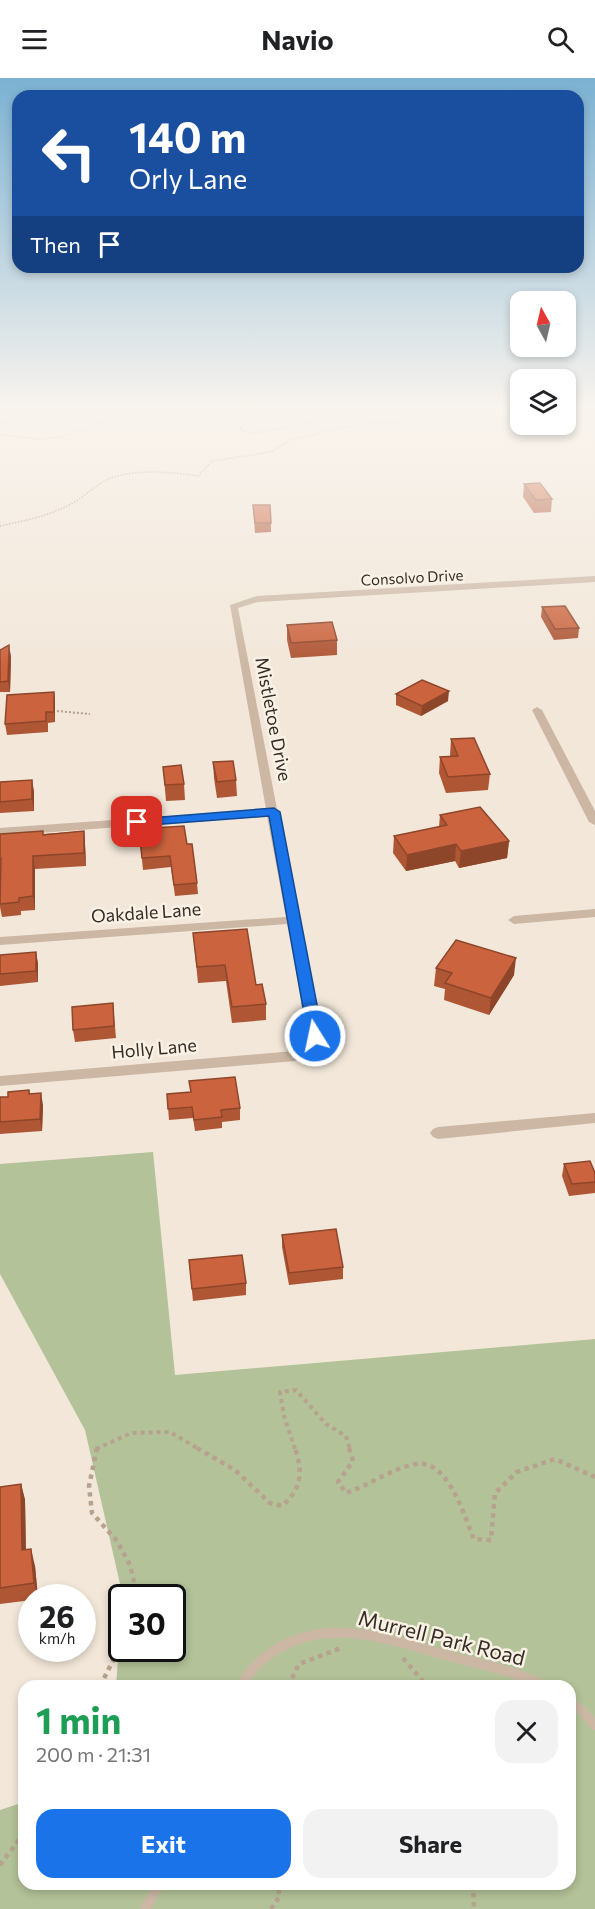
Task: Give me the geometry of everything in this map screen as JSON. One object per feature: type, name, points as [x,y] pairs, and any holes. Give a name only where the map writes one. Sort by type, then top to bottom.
[{"type":"street","name":"Consolvo Drive","points":[[233,607],[257,599],[595,579]]},
{"type":"street","name":"Mistletoe Drive","points":[[233,607],[295,920],[315,1036],[310,1051]]},
{"type":"street","points":[[537,710],[595,822]]},
{"type":"street","points":[[0,832],[274,812]]},
{"type":"street","points":[[514,920],[595,913]]},
{"type":"street","name":"Oakdale Lane","points":[[0,940],[295,920]]},
{"type":"street","name":"Holly Lane","points":[[0,1081],[295,1056],[310,1051]]},
{"type":"street","points":[[438,1133],[595,1118]]},
{"type":"lane","name":"Murrell Park Road","points":[[243,1680],[259,1660],[293,1641],[316,1633],[348,1633],[380,1638],[513,1673],[529,1680]]},
{"type":"lane","points":[[576,1707],[595,1725]]},
{"type":"lane","points":[[145,1909],[156,1890]]},
{"type":"path","points":[[0,526],[26,521],[69,505],[84,496]]},
{"type":"path","points":[[57,711],[90,714]]},
{"type":"path","points":[[135,1584],[130,1565],[117,1541],[92,1513],[89,1486],[96,1448],[131,1433],[170,1432],[235,1470],[270,1503],[282,1506],[296,1492],[299,1471],[292,1434],[280,1404],[280,1392],[296,1389],[326,1424],[346,1436],[353,1461],[338,1482],[346,1493],[372,1484],[418,1462],[435,1466],[450,1484],[474,1539],[491,1540],[495,1493],[517,1472],[555,1459],[595,1477]]},
{"type":"path","points":[[291,1680],[299,1664],[347,1646]]},
{"type":"path","points":[[393,1656],[405,1659],[422,1680]]},
{"type":"path","points":[[103,1680],[112,1662]]},
{"type":"path","points":[[0,1865],[18,1841]]},
{"type":"path","points":[[271,1909],[280,1896],[278,1890]]},
{"type":"path","points":[[473,1890],[474,1909]]},
{"type":"green space","points":[[153,1152],[175,1375],[595,1339],[595,1909],[0,1909],[0,1810],[18,1804],[18,1890],[576,1890],[576,1680],[116,1680],[118,1662],[186,1662],[186,1584],[120,1584],[85,1430],[0,1274],[0,1164]]},
{"type":"building","points":[[533,496],[550,496],[552,499],[536,500]]},
{"type":"building","points":[[253,505],[270,505],[271,523],[255,523]]},
{"type":"building","points":[[565,606],[579,628],[555,629],[542,607]]},
{"type":"building","points":[[332,622],[337,640],[291,643],[287,625]]},
{"type":"building","points":[[9,645],[8,681],[0,682],[0,650]]},
{"type":"building","points":[[422,680],[449,691],[422,706],[396,694]]},
{"type":"building","points":[[54,692],[54,712],[46,712],[46,721],[5,724],[7,695]]},
{"type":"building","points":[[474,738],[490,774],[448,777],[440,757],[458,756],[451,739]]},
{"type":"building","points":[[233,761],[236,780],[217,782],[213,762]]},
{"type":"building","points":[[181,765],[184,784],[165,785],[163,767]]},
{"type":"building","points":[[32,780],[32,799],[0,802],[0,782]]},
{"type":"building","points":[[480,807],[509,841],[461,851],[456,844],[407,855],[394,836],[447,825],[440,815]]},
{"type":"building","points":[[184,826],[187,844],[192,844],[197,883],[174,885],[170,856],[142,858],[139,829]]},
{"type":"building","points":[[43,831],[43,835],[84,831],[84,853],[33,856],[33,896],[19,898],[19,902],[0,904],[0,834]]},
{"type":"building","points":[[247,929],[256,985],[262,984],[266,1004],[232,1007],[225,965],[197,967],[193,933]]},
{"type":"building","points":[[456,940],[516,958],[491,998],[445,983],[452,973],[436,968]]},
{"type":"building","points":[[36,952],[36,971],[0,974],[0,955]]},
{"type":"building","points":[[113,1003],[114,1026],[73,1030],[72,1007]]},
{"type":"building","points":[[235,1077],[240,1108],[221,1110],[222,1117],[194,1120],[192,1107],[168,1109],[167,1094],[191,1092],[189,1081]]},
{"type":"building","points":[[29,1090],[29,1094],[41,1093],[40,1119],[0,1122],[0,1097],[8,1097],[8,1092]]},
{"type":"building","points":[[590,1161],[595,1173],[595,1182],[572,1184],[564,1164]]},
{"type":"building","points":[[336,1229],[343,1267],[289,1273],[282,1235]]},
{"type":"building","points":[[242,1255],[246,1283],[192,1289],[189,1260]]},
{"type":"building","points":[[21,1484],[22,1550],[31,1549],[34,1583],[0,1588],[0,1487]]},
{"type":"route","points":[[137,822],[274,812],[315,1036]]}]
